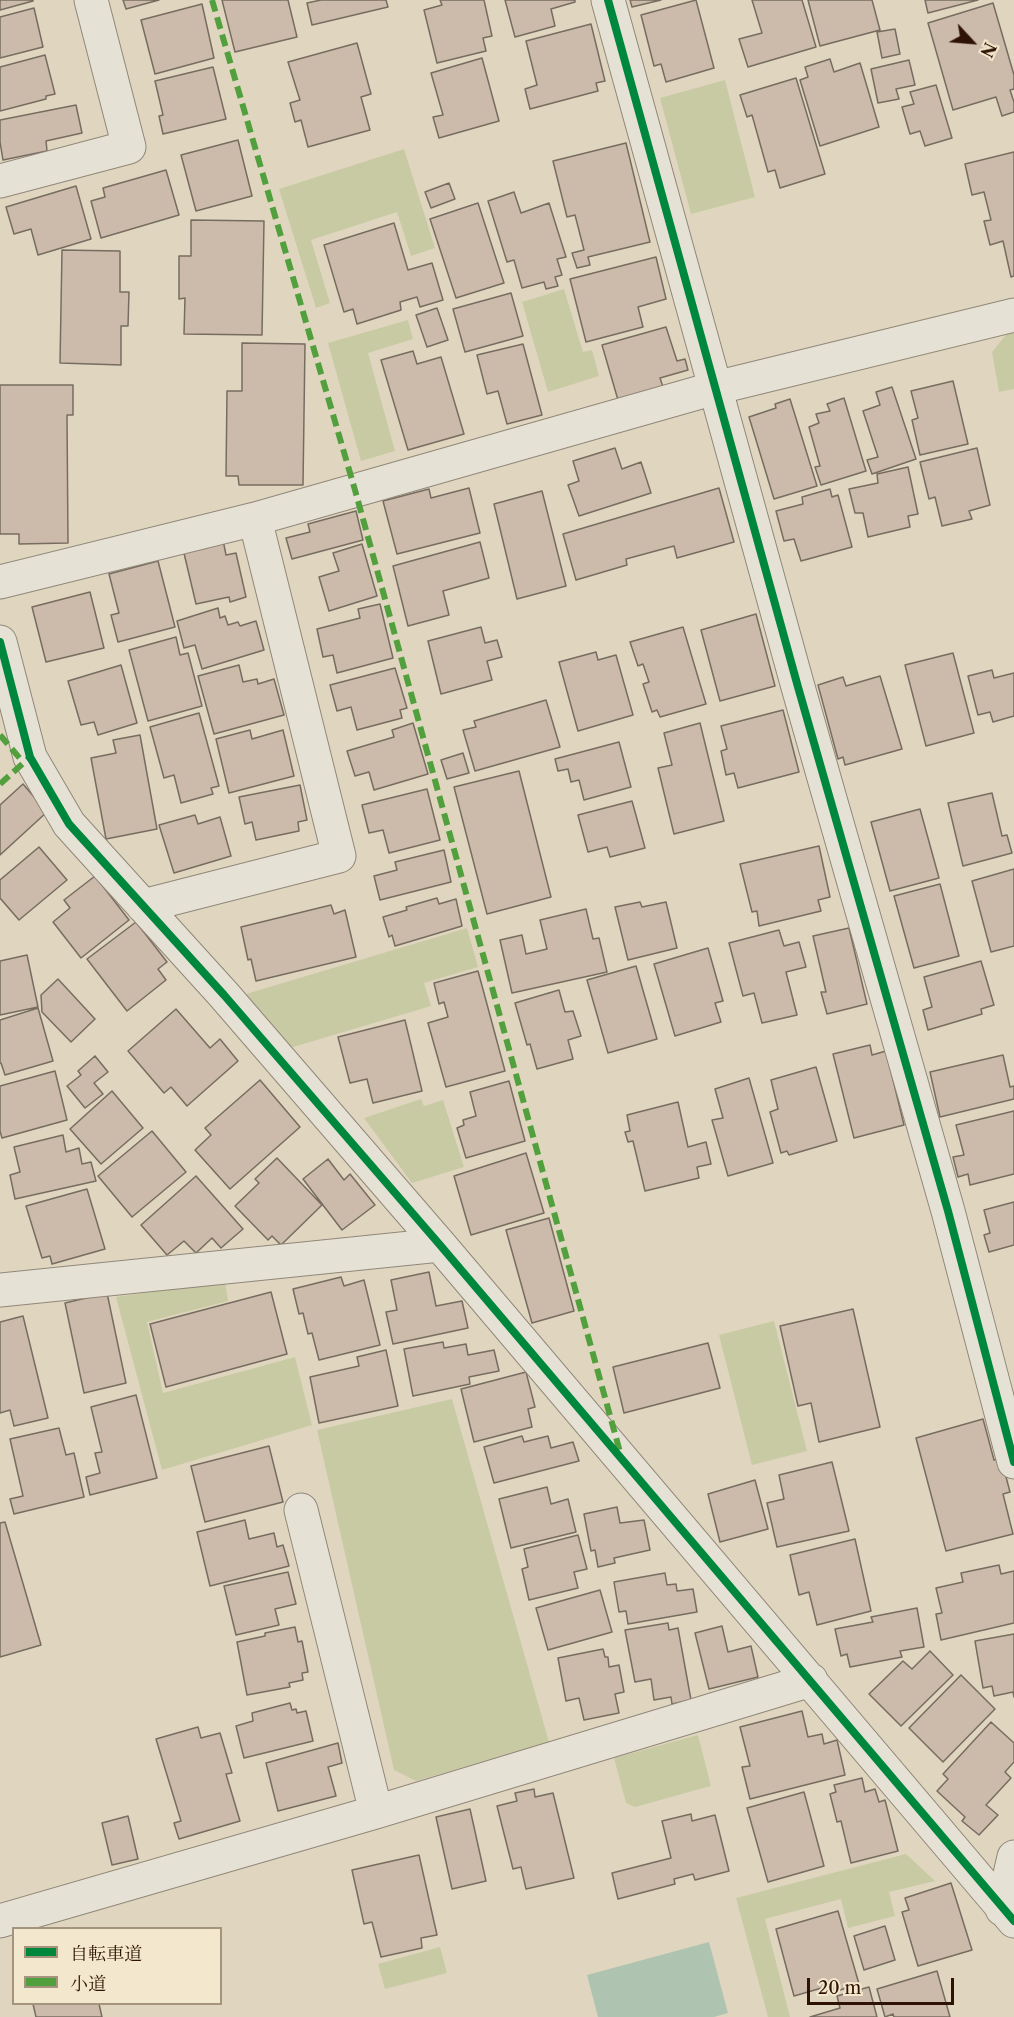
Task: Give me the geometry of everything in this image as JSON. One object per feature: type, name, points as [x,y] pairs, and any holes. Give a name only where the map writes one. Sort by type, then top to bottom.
[{"type":"street","points":[[0,181],[129,147],[91,0]]},
{"type":"street","points":[[608,0],[835,821],[948,1211],[1014,1462]]},
{"type":"street","points":[[0,582],[255,519],[715,388],[1014,315]]},
{"type":"street","points":[[143,906],[339,856],[255,519]]},
{"type":"street","points":[[0,642],[30,757],[69,824],[224,995],[440,1245],[1008,1915]]},
{"type":"street","points":[[1,1287],[440,1245]]},
{"type":"street","points":[[302,1510],[375,1812]]},
{"type":"street","points":[[0,1921],[375,1812],[811,1680]]},
{"type":"street","points":[[1008,1915],[1014,1857]]},
{"type":"shaded area","points":[[725,80],[755,197],[691,214],[660,98]]},
{"type":"shaded area","points":[[404,149],[435,248],[411,256],[397,212],[311,240],[330,303],[316,308],[279,189]]},
{"type":"shaded area","points":[[564,289],[583,352],[592,350],[599,376],[548,392],[522,302]]},
{"type":"shaded area","points":[[408,320],[413,339],[368,353],[395,451],[361,461],[328,343]]},
{"type":"shaded area","points":[[1014,330],[1014,389],[999,392],[992,352],[1009,331]]},
{"type":"shaded area","points":[[467,928],[478,967],[424,983],[431,1006],[290,1048],[246,994]]},
{"type":"shaded area","points":[[421,1099],[424,1106],[443,1100],[464,1167],[412,1183],[364,1118]]},
{"type":"shaded area","points":[[225,1282],[228,1301],[147,1322],[163,1393],[295,1357],[312,1425],[162,1470],[116,1297]]},
{"type":"shaded area","points":[[774,1321],[807,1451],[752,1465],[719,1335]]},
{"type":"shaded area","points":[[452,1399],[549,1742],[416,1781],[394,1770],[317,1430]]},
{"type":"shaded area","points":[[698,1735],[711,1786],[635,1807],[626,1803],[614,1758]]},
{"type":"shaded area","points":[[906,1854],[935,1881],[889,1892],[895,1916],[848,1928],[841,1899],[765,1919],[790,2017],[768,2017],[736,1898]]},
{"type":"shaded area","points":[[709,1942],[728,2013],[714,2017],[598,2017],[587,1975]]},
{"type":"shaded area","points":[[440,1947],[447,1973],[385,1989],[378,1964]]},
{"type":"building","points":[[0,0],[33,0],[33,1],[0,10]]},
{"type":"building","points":[[123,0],[159,0],[126,9]]},
{"type":"building","points":[[222,0],[288,0],[297,37],[235,52]]},
{"type":"building","points":[[321,0],[386,0],[388,7],[312,25],[307,3]]},
{"type":"building","points":[[440,0],[484,0],[492,36],[483,38],[486,51],[437,63],[424,10],[442,5]]},
{"type":"building","points":[[505,0],[575,0],[575,2],[551,9],[555,26],[515,37]]},
{"type":"building","points":[[630,0],[661,0],[632,7]]},
{"type":"building","points":[[696,0],[714,68],[666,82],[661,64],[654,66],[641,15]]},
{"type":"building","points":[[752,0],[802,0],[816,47],[748,67],[739,39],[762,33]]},
{"type":"building","points":[[808,0],[872,0],[880,30],[820,46]]},
{"type":"building","points":[[925,0],[978,0],[928,13]]},
{"type":"building","points":[[993,3],[1014,75],[1014,89],[1010,90],[1014,112],[1002,116],[996,97],[953,110],[928,23]]},
{"type":"building","points":[[202,4],[214,58],[155,74],[141,20]]},
{"type":"building","points":[[34,8],[43,47],[0,58],[0,17]]},
{"type":"building","points":[[591,24],[605,81],[596,83],[598,91],[530,109],[525,89],[537,85],[526,41]]},
{"type":"building","points":[[895,29],[900,54],[882,58],[877,32]]},
{"type":"building","points":[[357,43],[371,94],[361,97],[370,130],[308,147],[301,120],[295,122],[290,103],[300,100],[288,62]]},
{"type":"building","points":[[45,55],[55,94],[46,96],[46,99],[0,111],[0,67]]},
{"type":"building","points":[[482,58],[499,121],[439,138],[433,117],[443,115],[431,73]]},
{"type":"building","points":[[830,59],[834,72],[860,63],[879,127],[820,146],[800,80],[808,77],[805,67]]},
{"type":"building","points":[[909,60],[915,85],[896,89],[899,99],[878,103],[871,69]]},
{"type":"building","points":[[213,67],[226,119],[163,134],[159,116],[163,115],[155,81]]},
{"type":"building","points":[[796,78],[825,174],[780,188],[775,170],[768,172],[752,115],[747,117],[740,95]]},
{"type":"building","points":[[936,85],[952,138],[925,146],[920,131],[910,134],[902,107],[914,104],[910,92]]},
{"type":"building","points":[[76,105],[82,133],[46,141],[47,151],[3,160],[0,120]]},
{"type":"building","points":[[238,140],[252,196],[196,211],[181,155]]},
{"type":"building","points":[[626,143],[650,242],[588,257],[590,265],[577,268],[572,253],[584,250],[575,215],[567,217],[553,161]]},
{"type":"building","points":[[1014,152],[1014,276],[1011,277],[1003,241],[990,245],[984,221],[991,220],[984,192],[972,195],[965,164]]},
{"type":"building","points":[[166,170],[179,215],[101,238],[91,201],[105,197],[103,188]]},
{"type":"building","points":[[449,183],[455,199],[431,208],[425,192]]},
{"type":"building","points":[[76,186],[91,239],[38,255],[31,229],[14,234],[6,207]]},
{"type":"building","points":[[514,192],[521,213],[549,203],[566,257],[557,259],[562,275],[555,277],[558,286],[546,289],[544,282],[522,288],[514,260],[507,262],[488,201]]},
{"type":"building","points":[[478,203],[504,283],[456,298],[430,219]]},
{"type":"building","points":[[191,220],[264,221],[262,335],[184,334],[185,298],[179,299],[179,256],[191,256]]},
{"type":"building","points":[[394,223],[408,270],[432,263],[443,300],[420,307],[417,297],[400,302],[401,310],[357,324],[353,309],[344,312],[324,245]]},
{"type":"building","points":[[62,250],[120,251],[120,292],[129,292],[128,326],[121,326],[121,365],[60,363]]},
{"type":"building","points":[[656,257],[666,299],[638,307],[643,327],[586,342],[570,279]]},
{"type":"building","points":[[511,293],[523,336],[465,352],[453,309]]},
{"type":"building","points":[[437,308],[448,340],[427,347],[416,315]]},
{"type":"building","points":[[666,327],[677,361],[685,359],[688,370],[660,378],[663,387],[618,400],[602,345]]},
{"type":"building","points":[[242,343],[305,344],[303,485],[239,485],[238,476],[226,476],[227,391],[242,391]]},
{"type":"building","points":[[523,344],[542,415],[507,424],[498,391],[487,394],[477,355]]},
{"type":"building","points":[[413,351],[417,364],[441,357],[464,434],[408,450],[381,360]]},
{"type":"building","points":[[953,381],[968,444],[920,455],[912,420],[918,418],[911,391]]},
{"type":"building","points":[[0,385],[73,385],[73,415],[67,415],[68,543],[19,544],[19,534],[0,534]]},
{"type":"building","points":[[892,387],[916,459],[872,474],[867,460],[878,457],[863,411],[880,405],[876,392]]},
{"type":"building","points":[[844,398],[866,471],[821,485],[815,467],[820,466],[809,427],[819,423],[816,414],[830,411],[827,404]]},
{"type":"building","points":[[790,399],[817,486],[774,499],[749,417],[776,408],[775,404]]},
{"type":"building","points":[[615,448],[622,469],[641,462],[651,493],[579,516],[568,485],[579,481],[573,461]]},
{"type":"building","points":[[977,448],[990,505],[969,511],[972,519],[942,526],[935,497],[929,499],[920,462]]},
{"type":"building","points":[[908,467],[918,514],[908,516],[910,527],[868,537],[863,513],[855,513],[849,489],[878,483],[877,474]]},
{"type":"building","points":[[469,488],[480,533],[397,554],[383,501],[429,489],[431,498]]},
{"type":"building","points":[[719,488],[734,542],[677,558],[674,546],[626,559],[627,565],[576,580],[563,534]]},
{"type":"building","points":[[830,489],[832,497],[838,495],[852,547],[801,561],[794,539],[784,541],[776,511],[803,504],[802,497]]},
{"type":"building","points":[[542,491],[566,586],[517,599],[494,504]]},
{"type":"building","points":[[356,511],[363,540],[292,559],[286,538],[310,532],[308,524]]},
{"type":"building","points":[[223,540],[226,555],[236,553],[246,597],[230,602],[229,597],[196,604],[183,549]]},
{"type":"building","points":[[480,542],[489,578],[443,591],[449,615],[408,626],[393,566]]},
{"type":"building","points":[[362,544],[377,596],[329,611],[319,577],[339,571],[333,553]]},
{"type":"building","points":[[158,561],[175,627],[118,642],[111,615],[119,613],[109,574]]},
{"type":"building","points":[[90,592],[104,648],[46,662],[32,607]]},
{"type":"building","points":[[380,604],[393,658],[337,673],[333,655],[323,657],[317,629],[360,618],[358,609]]},
{"type":"building","points":[[218,608],[220,618],[225,616],[228,625],[238,622],[240,626],[256,621],[264,650],[202,669],[195,645],[184,648],[177,621]]},
{"type":"building","points":[[756,614],[775,686],[720,701],[701,630]]},
{"type":"building","points":[[481,627],[485,643],[497,640],[502,657],[487,661],[492,680],[441,694],[428,641]]},
{"type":"building","points":[[683,627],[706,704],[660,717],[657,710],[652,712],[643,684],[649,682],[643,664],[638,666],[630,642]]},
{"type":"building","points":[[176,637],[180,655],[188,653],[202,706],[148,721],[129,650]]},
{"type":"building","points":[[596,652],[598,660],[616,655],[633,715],[578,731],[559,662]]},
{"type":"building","points":[[953,653],[974,733],[926,746],[905,665]]},
{"type":"building","points":[[121,665],[137,723],[98,735],[94,722],[81,725],[68,681]]},
{"type":"building","points":[[239,665],[243,682],[257,679],[258,684],[274,679],[284,715],[214,734],[198,676]]},
{"type":"building","points":[[395,668],[407,708],[400,710],[402,718],[357,730],[351,707],[337,711],[330,685]]},
{"type":"building","points":[[992,670],[994,678],[1014,673],[1014,716],[993,722],[990,712],[978,715],[968,676]]},
{"type":"building","points":[[880,676],[902,749],[845,765],[843,757],[838,759],[818,685],[843,677],[846,686]]},
{"type":"building","points":[[546,700],[560,747],[475,771],[463,730],[476,727],[474,721]]},
{"type":"building","points":[[783,710],[799,772],[738,788],[734,773],[726,775],[721,751],[727,749],[721,726]]},
{"type":"building","points":[[199,713],[219,786],[211,788],[213,794],[181,803],[174,775],[164,778],[150,727]]},
{"type":"building","points":[[413,723],[428,774],[374,790],[369,772],[355,776],[347,751],[394,737],[392,730]]},
{"type":"building","points":[[700,723],[724,821],[674,834],[658,768],[672,765],[664,733]]},
{"type":"building","points":[[250,730],[252,739],[283,730],[294,776],[229,793],[216,739]]},
{"type":"building","points":[[140,735],[157,829],[106,839],[91,758],[116,753],[113,740]]},
{"type":"building","points":[[619,742],[631,787],[584,800],[579,780],[571,782],[568,769],[558,771],[555,759]]},
{"type":"building","points":[[463,753],[469,773],[447,779],[441,760]]},
{"type":"building","points":[[519,771],[551,897],[487,914],[454,787]]},
{"type":"building","points":[[23,784],[47,812],[0,855],[0,805]]},
{"type":"building","points":[[300,785],[307,820],[298,822],[299,831],[256,840],[252,822],[245,824],[239,797]]},
{"type":"building","points":[[427,789],[440,840],[389,853],[383,830],[369,833],[362,805]]},
{"type":"building","points":[[992,793],[1002,836],[1007,835],[1012,853],[963,866],[948,803]]},
{"type":"building","points":[[632,801],[645,848],[610,857],[607,847],[588,852],[578,815]]},
{"type":"building","points":[[920,809],[939,878],[890,891],[871,822]]},
{"type":"building","points":[[195,815],[198,824],[220,817],[231,856],[174,873],[159,825]]},
{"type":"building","points":[[819,846],[830,897],[818,900],[821,911],[759,926],[757,911],[752,912],[740,864]]},
{"type":"building","points":[[39,847],[67,880],[19,920],[0,898],[0,880]]},
{"type":"building","points":[[444,850],[451,882],[380,900],[374,876],[397,870],[395,862]]},
{"type":"building","points":[[1014,869],[1014,946],[991,952],[972,881]]},
{"type":"building","points":[[95,876],[129,920],[81,958],[53,922],[70,908],[64,900]]},
{"type":"building","points":[[940,884],[959,956],[914,968],[894,896]]},
{"type":"building","points":[[437,898],[439,904],[456,899],[462,926],[395,946],[392,935],[389,937],[383,917]]},
{"type":"building","points":[[640,902],[642,907],[666,902],[677,948],[628,960],[615,907]]},
{"type":"building","points":[[331,905],[334,914],[345,910],[356,957],[256,981],[251,959],[248,960],[241,927]]},
{"type":"building","points":[[586,909],[593,939],[599,938],[607,972],[512,993],[500,940],[522,935],[526,954],[547,949],[540,920]]},
{"type":"building","points":[[136,922],[167,962],[158,969],[166,980],[127,1011],[87,959]]},
{"type":"building","points":[[849,928],[867,1004],[827,1014],[821,992],[826,992],[813,936]]},
{"type":"building","points":[[779,930],[784,946],[799,942],[806,967],[786,972],[797,1015],[762,1023],[754,993],[743,996],[729,943]]},
{"type":"building","points":[[708,948],[723,1001],[715,1003],[721,1022],[675,1036],[654,964]]},
{"type":"building","points":[[27,955],[38,1007],[0,1015],[0,961]]},
{"type":"building","points":[[981,961],[994,1005],[981,1009],[982,1014],[928,1030],[923,1010],[932,1007],[924,977]]},
{"type":"building","points":[[636,966],[657,1039],[608,1053],[587,980]]},
{"type":"building","points":[[478,971],[505,1071],[446,1087],[428,1023],[448,1017],[444,1002],[439,1004],[434,983]]},
{"type":"building","points":[[58,979],[95,1019],[71,1042],[42,1012],[41,995]]},
{"type":"building","points":[[559,990],[565,1012],[573,1011],[581,1036],[568,1040],[573,1059],[537,1069],[530,1044],[527,1045],[515,1003]]},
{"type":"building","points":[[38,1008],[53,1061],[5,1075],[0,1063],[0,1020]]},
{"type":"building","points":[[176,1009],[210,1048],[220,1039],[238,1061],[187,1106],[171,1087],[164,1093],[128,1051]]},
{"type":"building","points":[[405,1020],[422,1091],[373,1103],[367,1079],[350,1083],[338,1037]]},
{"type":"building","points":[[870,1045],[872,1055],[886,1051],[904,1125],[854,1138],[833,1054]]},
{"type":"building","points":[[1003,1055],[1010,1087],[1014,1086],[1014,1099],[940,1117],[930,1072]]},
{"type":"building","points":[[95,1056],[108,1072],[94,1083],[103,1094],[85,1108],[67,1086],[81,1075],[78,1071]]},
{"type":"building","points":[[816,1067],[837,1141],[789,1155],[787,1151],[781,1153],[770,1112],[778,1109],[771,1080]]},
{"type":"building","points":[[55,1071],[67,1120],[2,1138],[0,1086]]},
{"type":"building","points":[[749,1078],[773,1163],[728,1176],[712,1120],[723,1118],[715,1089]]},
{"type":"building","points":[[260,1080],[300,1127],[230,1189],[195,1150],[211,1135],[205,1128]]},
{"type":"building","points":[[509,1081],[525,1141],[466,1158],[457,1128],[464,1125],[463,1120],[476,1116],[470,1092]]},
{"type":"building","points":[[112,1091],[143,1128],[101,1164],[70,1129]]},
{"type":"building","points":[[678,1102],[688,1147],[706,1142],[711,1164],[697,1167],[699,1178],[645,1191],[633,1141],[628,1142],[625,1132],[630,1131],[627,1115]]},
{"type":"building","points":[[1014,1111],[1014,1174],[970,1185],[968,1174],[958,1177],[953,1157],[964,1155],[956,1125]]},
{"type":"building","points":[[152,1131],[186,1172],[132,1217],[98,1176]]},
{"type":"building","points":[[63,1135],[66,1152],[79,1148],[82,1164],[91,1162],[96,1181],[15,1199],[10,1175],[20,1172],[14,1147]]},
{"type":"building","points":[[526,1153],[544,1213],[471,1235],[454,1176]]},
{"type":"building","points":[[277,1158],[322,1205],[281,1245],[272,1236],[268,1240],[235,1206],[259,1183],[255,1179]]},
{"type":"building","points":[[328,1159],[344,1180],[350,1174],[375,1205],[342,1230],[303,1179]]},
{"type":"building","points":[[196,1176],[243,1229],[221,1248],[212,1238],[196,1253],[184,1241],[167,1255],[141,1225]]},
{"type":"building","points":[[87,1189],[105,1249],[52,1264],[50,1256],[42,1258],[26,1206]]},
{"type":"building","points":[[1014,1202],[1014,1245],[989,1252],[984,1235],[990,1233],[984,1210]]},
{"type":"building","points":[[549,1218],[574,1311],[532,1323],[506,1230]]},
{"type":"building","points":[[429,1272],[436,1306],[462,1301],[468,1328],[393,1344],[386,1312],[397,1310],[391,1280]]},
{"type":"building","points":[[341,1277],[344,1286],[364,1280],[380,1345],[319,1360],[312,1333],[308,1334],[303,1313],[299,1314],[293,1289]]},
{"type":"building","points":[[271,1292],[287,1354],[166,1387],[150,1324]]},
{"type":"building","points":[[107,1293],[126,1383],[84,1393],[65,1303]]},
{"type":"building","points":[[853,1309],[880,1427],[819,1442],[811,1403],[798,1406],[780,1326]]},
{"type":"building","points":[[23,1316],[48,1418],[14,1426],[10,1410],[0,1413],[0,1322]]},
{"type":"building","points":[[443,1342],[444,1348],[466,1344],[468,1355],[494,1350],[499,1371],[469,1377],[470,1384],[413,1396],[404,1349]]},
{"type":"building","points":[[708,1343],[720,1388],[624,1413],[613,1367]]},
{"type":"building","points":[[386,1350],[398,1406],[319,1423],[310,1377],[359,1366],[357,1357]]},
{"type":"building","points":[[526,1372],[535,1407],[528,1409],[532,1427],[474,1442],[461,1389]]},
{"type":"building","points":[[136,1395],[157,1478],[90,1495],[86,1477],[100,1473],[95,1453],[102,1452],[91,1407]]},
{"type":"building","points":[[983,1419],[994,1460],[1001,1458],[1010,1492],[1003,1494],[1013,1534],[946,1551],[916,1438]]},
{"type":"building","points":[[59,1428],[66,1455],[74,1453],[84,1497],[14,1514],[10,1499],[23,1496],[10,1439]]},
{"type":"building","points":[[522,1436],[524,1442],[548,1436],[551,1448],[573,1442],[579,1461],[494,1483],[484,1447]]},
{"type":"building","points":[[269,1446],[283,1502],[205,1522],[191,1466]]},
{"type":"building","points":[[832,1462],[849,1531],[777,1547],[767,1503],[784,1499],[779,1475]]},
{"type":"building","points":[[755,1480],[768,1529],[720,1542],[708,1494]]},
{"type":"building","points":[[547,1487],[551,1504],[568,1499],[576,1532],[511,1548],[499,1499]]},
{"type":"building","points":[[617,1507],[620,1523],[644,1520],[650,1550],[614,1558],[615,1563],[598,1567],[595,1550],[591,1551],[584,1514]]},
{"type":"building","points":[[245,1520],[249,1539],[274,1533],[277,1547],[283,1545],[289,1566],[210,1586],[197,1532]]},
{"type":"building","points":[[5,1522],[41,1645],[0,1657],[0,1523]]},
{"type":"building","points":[[578,1535],[587,1569],[574,1572],[578,1588],[529,1600],[522,1569],[528,1567],[524,1549]]},
{"type":"building","points":[[855,1539],[871,1611],[817,1625],[809,1592],[799,1595],[790,1555]]},
{"type":"building","points":[[999,1565],[1001,1574],[1014,1571],[1014,1623],[941,1640],[936,1614],[942,1613],[936,1588],[963,1582],[961,1573]]},
{"type":"building","points":[[288,1572],[296,1604],[275,1609],[279,1625],[236,1635],[224,1586]]},
{"type":"building","points":[[665,1573],[667,1585],[676,1584],[677,1591],[693,1589],[697,1612],[628,1624],[626,1611],[619,1612],[614,1582]]},
{"type":"building","points":[[600,1590],[612,1632],[548,1650],[536,1608]]},
{"type":"building","points":[[917,1608],[924,1647],[900,1651],[902,1657],[850,1667],[847,1654],[841,1656],[835,1629],[873,1622],[871,1617]]},
{"type":"building","points":[[668,1623],[669,1630],[678,1628],[691,1700],[672,1704],[671,1697],[654,1700],[651,1679],[635,1682],[625,1630]]},
{"type":"building","points":[[722,1626],[728,1652],[751,1646],[758,1677],[709,1689],[695,1633]]},
{"type":"building","points":[[295,1627],[298,1642],[302,1641],[308,1672],[302,1673],[303,1680],[289,1683],[290,1687],[247,1695],[237,1642]]},
{"type":"building","points":[[1014,1634],[1014,1697],[1013,1692],[994,1696],[992,1686],[983,1688],[975,1641]]},
{"type":"building","points":[[603,1649],[605,1657],[608,1657],[609,1667],[619,1665],[624,1692],[615,1694],[619,1713],[584,1720],[579,1698],[566,1701],[558,1658]]},
{"type":"building","points":[[930,1651],[953,1675],[901,1726],[869,1694],[903,1661],[912,1669]]},
{"type":"building","points":[[961,1675],[995,1709],[943,1762],[909,1728]]},
{"type":"building","points":[[290,1703],[292,1710],[296,1709],[297,1713],[306,1711],[313,1741],[244,1758],[236,1726],[253,1721],[252,1713]]},
{"type":"building","points":[[802,1711],[808,1737],[822,1734],[824,1744],[837,1740],[845,1775],[750,1799],[742,1767],[750,1766],[740,1727]]},
{"type":"building","points":[[991,1722],[1014,1743],[1014,1762],[1005,1772],[1011,1778],[986,1805],[998,1815],[979,1835],[962,1821],[965,1817],[937,1791],[948,1779],[943,1774]]},
{"type":"building","points":[[198,1727],[201,1738],[220,1733],[232,1773],[226,1774],[240,1821],[179,1839],[174,1823],[181,1821],[156,1739]]},
{"type":"building","points":[[338,1743],[342,1763],[328,1767],[336,1796],[278,1811],[266,1763]]},
{"type":"building","points":[[862,1778],[865,1792],[875,1789],[879,1802],[885,1800],[898,1851],[851,1863],[841,1821],[837,1822],[830,1794],[836,1792],[834,1785]]},
{"type":"building","points":[[534,1789],[535,1797],[553,1793],[574,1878],[526,1889],[521,1867],[513,1869],[497,1806],[517,1801],[515,1793]]},
{"type":"building","points":[[804,1792],[824,1866],[768,1882],[747,1808]]},
{"type":"building","points":[[470,1809],[486,1881],[452,1889],[436,1817]]},
{"type":"building","points":[[691,1814],[692,1821],[715,1815],[729,1871],[695,1880],[693,1874],[674,1879],[675,1884],[618,1899],[612,1873],[671,1858],[662,1821]]},
{"type":"building","points":[[128,1816],[138,1859],[112,1865],[102,1823]]},
{"type":"building","points":[[419,1855],[437,1935],[421,1938],[422,1948],[381,1957],[372,1922],[364,1924],[352,1870]]},
{"type":"building","points":[[951,1883],[972,1950],[918,1966],[902,1912],[909,1910],[905,1898]]},
{"type":"building","points":[[838,1911],[859,1984],[834,1992],[832,1985],[794,1996],[776,1929]]},
{"type":"building","points":[[885,1926],[895,1960],[864,1970],[854,1936]]},
{"type":"building","points":[[937,1971],[950,2017],[894,2017],[893,2014],[885,2017],[877,1989]]},
{"type":"building","points":[[869,1987],[877,2017],[810,2017],[840,2008],[837,1996]]},
{"type":"building","points":[[33,2005],[99,2005],[102,2017],[36,2017]]},
{"type":"marked path","points":[[212,0],[355,490],[620,1452]]},
{"type":"marked path","points":[[0,735],[23,762]]},
{"type":"marked path","points":[[0,784],[30,757]]},
{"type":"cycle path","points":[[608,0],[798,687],[948,1211],[1014,1462]]},
{"type":"cycle path","points":[[0,642],[30,757],[69,824],[224,995],[440,1245],[1014,1921]]}]
